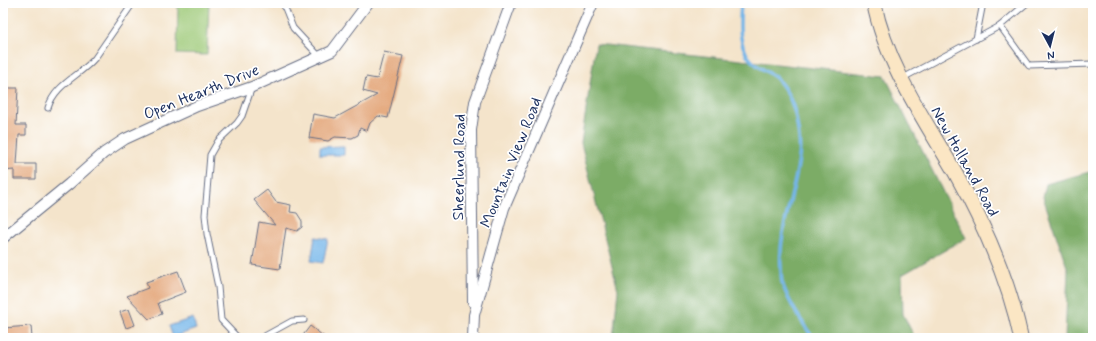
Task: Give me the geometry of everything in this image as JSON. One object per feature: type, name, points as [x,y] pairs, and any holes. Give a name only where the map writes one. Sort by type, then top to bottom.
[{"type":"main road","name":"New Holland Road","points":[[874,3],[888,50],[902,79],[956,174],[988,236],[1003,277],[1021,338]]},
{"type":"street","name":"Open Hearth Drive","points":[[3,238],[104,154],[125,139],[197,106],[252,88],[332,51],[368,3]]},
{"type":"street","name":"Sheerlund Road","points":[[474,315],[471,130],[474,102],[511,3]]},
{"type":"street","name":"Mountain View Road","points":[[473,338],[474,315],[504,208],[593,3]]},
{"type":"lane","points":[[48,108],[52,96],[59,88],[88,66],[95,58],[133,3]]},
{"type":"lane","points":[[283,3],[293,28],[320,57]]},
{"type":"lane","points":[[976,39],[983,3]]},
{"type":"lane","points":[[902,79],[1000,26],[1027,3]]},
{"type":"lane","points":[[1000,26],[1030,66],[1093,64]]},
{"type":"lane","points":[[238,338],[221,320],[218,287],[204,215],[210,155],[218,141],[237,123],[242,116],[252,88]]},
{"type":"lane","points":[[261,338],[292,321],[304,320]]},
{"type":"green space","points":[[178,3],[209,3],[207,55],[177,54]]},
{"type":"green space","points":[[596,44],[885,76],[966,238],[902,275],[903,314],[915,338],[613,338],[618,290],[581,143]]},
{"type":"green space","points":[[1093,171],[1093,338],[1065,338],[1068,270],[1043,197],[1046,184]]},
{"type":"water","points":[[344,146],[344,155],[320,155],[320,147]]},
{"type":"water","points":[[315,237],[328,239],[323,263],[311,261]]},
{"type":"water","points":[[193,318],[196,329],[173,337],[169,326]]},
{"type":"building","points":[[384,52],[403,56],[388,118],[378,116],[370,123],[367,131],[360,128],[358,135],[352,138],[335,137],[328,141],[309,138],[313,114],[335,118],[377,95],[363,91],[366,77],[377,79]]},
{"type":"building","points":[[3,88],[18,88],[16,125],[26,125],[26,135],[19,135],[17,164],[36,164],[36,179],[14,179],[14,170],[3,171]]},
{"type":"building","points":[[267,190],[276,202],[291,205],[290,212],[297,213],[302,221],[302,227],[297,231],[286,228],[280,269],[252,265],[259,222],[275,225],[254,200]]},
{"type":"building","points":[[178,271],[186,292],[158,303],[162,314],[149,319],[127,296],[148,288],[146,282]]},
{"type":"building","points":[[129,309],[135,325],[126,328],[120,312]]},
{"type":"building","points":[[31,326],[32,338],[3,338],[3,328]]},
{"type":"building","points":[[310,326],[326,338],[301,338]]},
{"type":"waterway","points":[[741,3],[740,33],[745,51],[751,60],[776,78],[784,88],[793,106],[796,118],[800,140],[800,153],[782,239],[781,277],[791,304],[813,338]]}]
